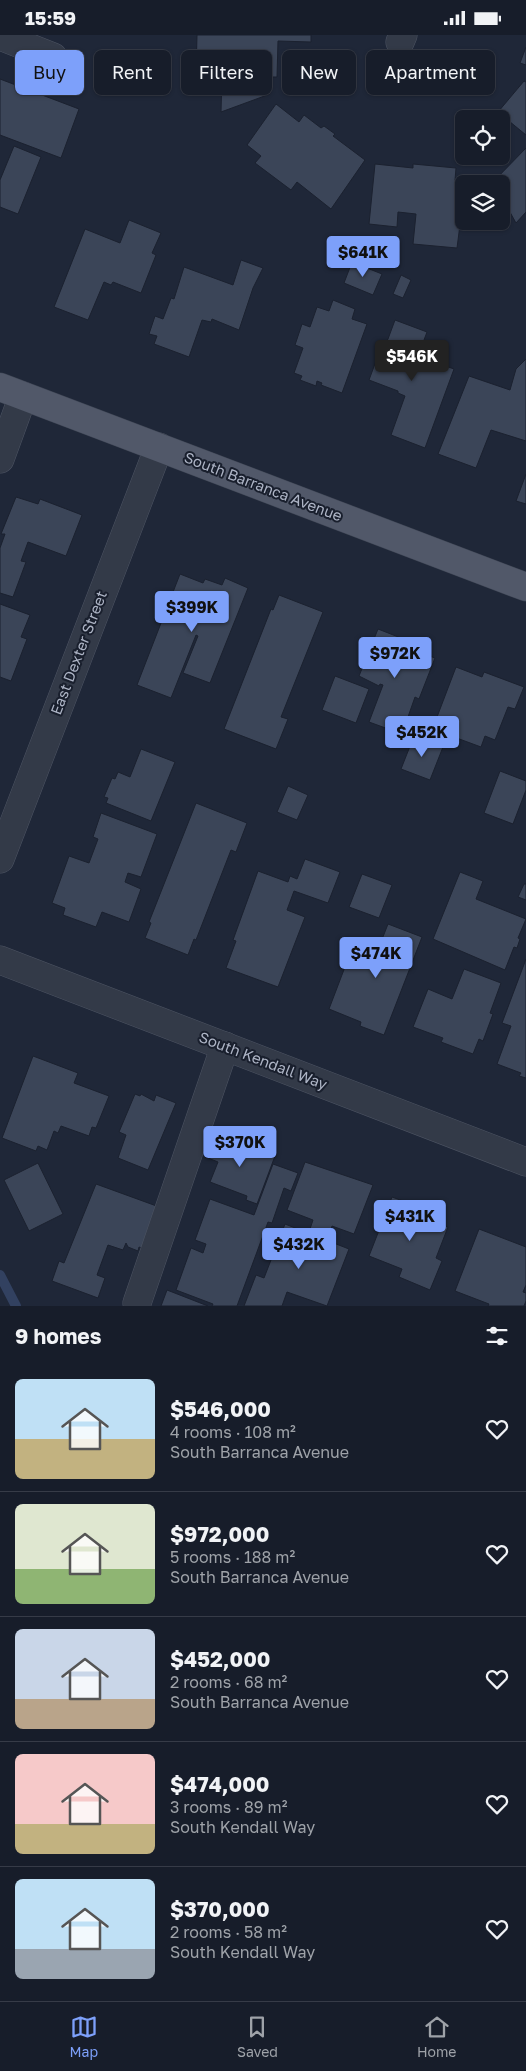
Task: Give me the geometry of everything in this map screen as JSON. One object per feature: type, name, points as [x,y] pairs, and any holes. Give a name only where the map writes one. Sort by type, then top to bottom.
[{"type":"main road","name":"South Barranca Avenue","points":[[11,392],[526,587]]},
{"type":"street","points":[[0,36],[35,50]]},
{"type":"street","points":[[0,459],[11,392]]},
{"type":"street","name":"East Dexter Street","points":[[0,859],[159,447]]},
{"type":"street","name":"South Kendall Way","points":[[0,960],[526,1162]]},
{"type":"street","points":[[137,1303],[225,1046]]},
{"type":"building","points":[[197,35],[311,35],[311,42],[278,41],[277,77],[272,77],[272,50],[197,50]]},
{"type":"building","points":[[526,47],[526,65],[520,63]]},
{"type":"building","points":[[0,79],[15,85],[15,95],[42,95],[79,109],[61,158],[0,135]]},
{"type":"building","points":[[524,81],[526,82],[526,135],[510,122],[510,110],[500,110]]},
{"type":"building","points":[[221,95],[267,95],[221,112]]},
{"type":"building","points":[[276,104],[299,122],[304,115],[321,128],[324,126],[335,134],[333,136],[365,160],[331,209],[297,182],[291,190],[255,163],[261,156],[247,145]]},
{"type":"building","points":[[14,146],[41,157],[18,214],[0,207],[0,180]]},
{"type":"building","points":[[526,148],[526,212],[516,223],[510,212],[510,175],[500,175]]},
{"type":"building","points":[[375,164],[413,168],[413,164],[456,168],[455,230],[459,230],[457,248],[413,244],[416,214],[398,212],[397,227],[369,224]]},
{"type":"building","points":[[129,220],[161,233],[152,253],[156,255],[141,293],[113,282],[111,285],[104,282],[88,320],[54,307],[85,229],[120,243]]},
{"type":"building","points":[[241,260],[263,268],[253,288],[239,330],[212,319],[211,322],[202,320],[189,357],[154,344],[157,336],[149,334],[155,316],[163,319],[171,298],[174,299],[184,267],[233,285]]},
{"type":"building","points":[[352,262],[382,274],[373,295],[344,283]]},
{"type":"building","points":[[401,275],[411,280],[403,298],[393,294]]},
{"type":"building","points":[[333,300],[355,309],[352,319],[367,324],[342,393],[321,385],[322,383],[317,381],[316,386],[300,380],[302,376],[294,373],[303,348],[295,345],[302,324],[310,327],[317,307],[329,311]]},
{"type":"building","points":[[395,320],[427,332],[418,356],[454,369],[425,448],[391,435],[405,396],[398,393],[398,391],[369,380],[383,342],[385,343],[388,339]]},
{"type":"building","points":[[526,359],[526,441],[491,430],[476,468],[438,454],[469,376],[510,390],[516,369]]},
{"type":"building","points":[[526,474],[526,504],[516,501]]},
{"type":"building","points":[[16,497],[38,504],[40,499],[82,515],[66,556],[28,542],[21,561],[26,562],[13,597],[0,593],[0,548],[5,534],[1,534]]},
{"type":"building","points":[[180,574],[203,583],[205,579],[222,585],[225,578],[248,588],[210,683],[183,673],[198,636],[196,635],[171,698],[137,685]]},
{"type":"building","points":[[279,595],[323,612],[281,717],[288,719],[276,749],[224,729],[271,609],[273,610]]},
{"type":"building","points":[[0,604],[30,615],[21,637],[27,639],[11,681],[0,677]]},
{"type":"building","points":[[378,629],[401,638],[399,645],[435,658],[419,699],[415,697],[402,734],[369,722],[383,685],[380,684],[379,686],[359,676]]},
{"type":"building","points":[[456,667],[482,677],[484,672],[524,687],[515,709],[508,707],[495,740],[485,736],[481,747],[435,730],[440,718],[437,717]]},
{"type":"building","points":[[335,676],[369,689],[356,723],[322,710]]},
{"type":"building","points":[[414,736],[443,747],[430,780],[401,769]]},
{"type":"building","points":[[141,749],[175,762],[151,821],[106,803],[108,798],[104,797],[112,778],[115,779],[118,772],[130,777]]},
{"type":"building","points":[[500,771],[526,781],[526,790],[513,824],[484,813]]},
{"type":"building","points":[[288,786],[308,795],[297,820],[277,812]]},
{"type":"building","points":[[196,803],[247,823],[236,852],[231,850],[196,940],[194,939],[188,955],[145,938],[151,923],[149,922]]},
{"type":"building","points":[[101,813],[157,834],[141,877],[128,873],[125,882],[141,889],[129,922],[102,912],[96,927],[63,915],[65,908],[52,903],[69,856],[89,863],[98,839],[93,837]]},
{"type":"building","points":[[305,859],[340,872],[328,903],[294,891],[287,910],[305,917],[278,987],[226,968],[236,941],[233,940],[258,871],[288,882],[290,876],[297,879]]},
{"type":"building","points":[[460,872],[483,881],[476,899],[526,919],[518,938],[520,939],[517,948],[514,947],[505,970],[433,939]]},
{"type":"building","points":[[362,874],[392,885],[379,918],[349,907]]},
{"type":"building","points":[[524,884],[526,884],[526,900],[518,897]]},
{"type":"building","points":[[388,924],[422,937],[384,1035],[360,1026],[361,1022],[329,1009],[356,938],[379,947]]},
{"type":"building","points":[[526,959],[526,1078],[519,1076],[521,1073],[497,1064],[511,1026],[502,1023]]},
{"type":"building","points":[[464,969],[501,983],[490,1013],[493,1014],[483,1041],[479,1039],[473,1054],[441,1042],[443,1038],[413,1027],[428,989],[452,999]]},
{"type":"building","points":[[33,1056],[78,1073],[74,1083],[109,1096],[96,1128],[92,1127],[89,1136],[61,1126],[58,1133],[54,1131],[47,1150],[38,1146],[36,1151],[2,1138]]},
{"type":"building","points":[[135,1094],[140,1096],[141,1094],[154,1101],[156,1095],[176,1103],[148,1170],[118,1158],[126,1135],[119,1132]]},
{"type":"building","points":[[217,1134],[275,1156],[257,1204],[246,1200],[247,1196],[210,1182],[218,1162],[208,1158]]},
{"type":"building","points":[[305,1162],[373,1185],[354,1234],[332,1226],[329,1236],[310,1229],[313,1220],[287,1210]]},
{"type":"building","points":[[38,1163],[63,1214],[29,1231],[4,1180]]},
{"type":"building","points":[[273,1164],[298,1173],[291,1191],[284,1188],[272,1223],[268,1222],[237,1306],[212,1306],[213,1304],[176,1290],[191,1248],[203,1253],[206,1244],[195,1240],[210,1199],[254,1215]]},
{"type":"building","points":[[96,1184],[162,1208],[147,1250],[139,1247],[138,1251],[128,1247],[126,1243],[123,1250],[108,1245],[97,1275],[105,1278],[98,1298],[52,1281],[59,1261],[64,1263]]},
{"type":"building","points":[[392,1197],[436,1213],[433,1221],[448,1227],[436,1258],[442,1261],[430,1290],[399,1277],[402,1269],[369,1256]]},
{"type":"building","points":[[285,1224],[349,1249],[327,1306],[287,1292],[282,1306],[244,1306],[256,1275],[264,1278]]},
{"type":"building","points":[[479,1229],[526,1247],[526,1285],[523,1292],[526,1293],[526,1301],[524,1306],[488,1306],[489,1304],[455,1291]]},
{"type":"building","points":[[167,1290],[208,1306],[161,1306]]},
{"type":"waterway","points":[[0,1275],[16,1306]]}]
